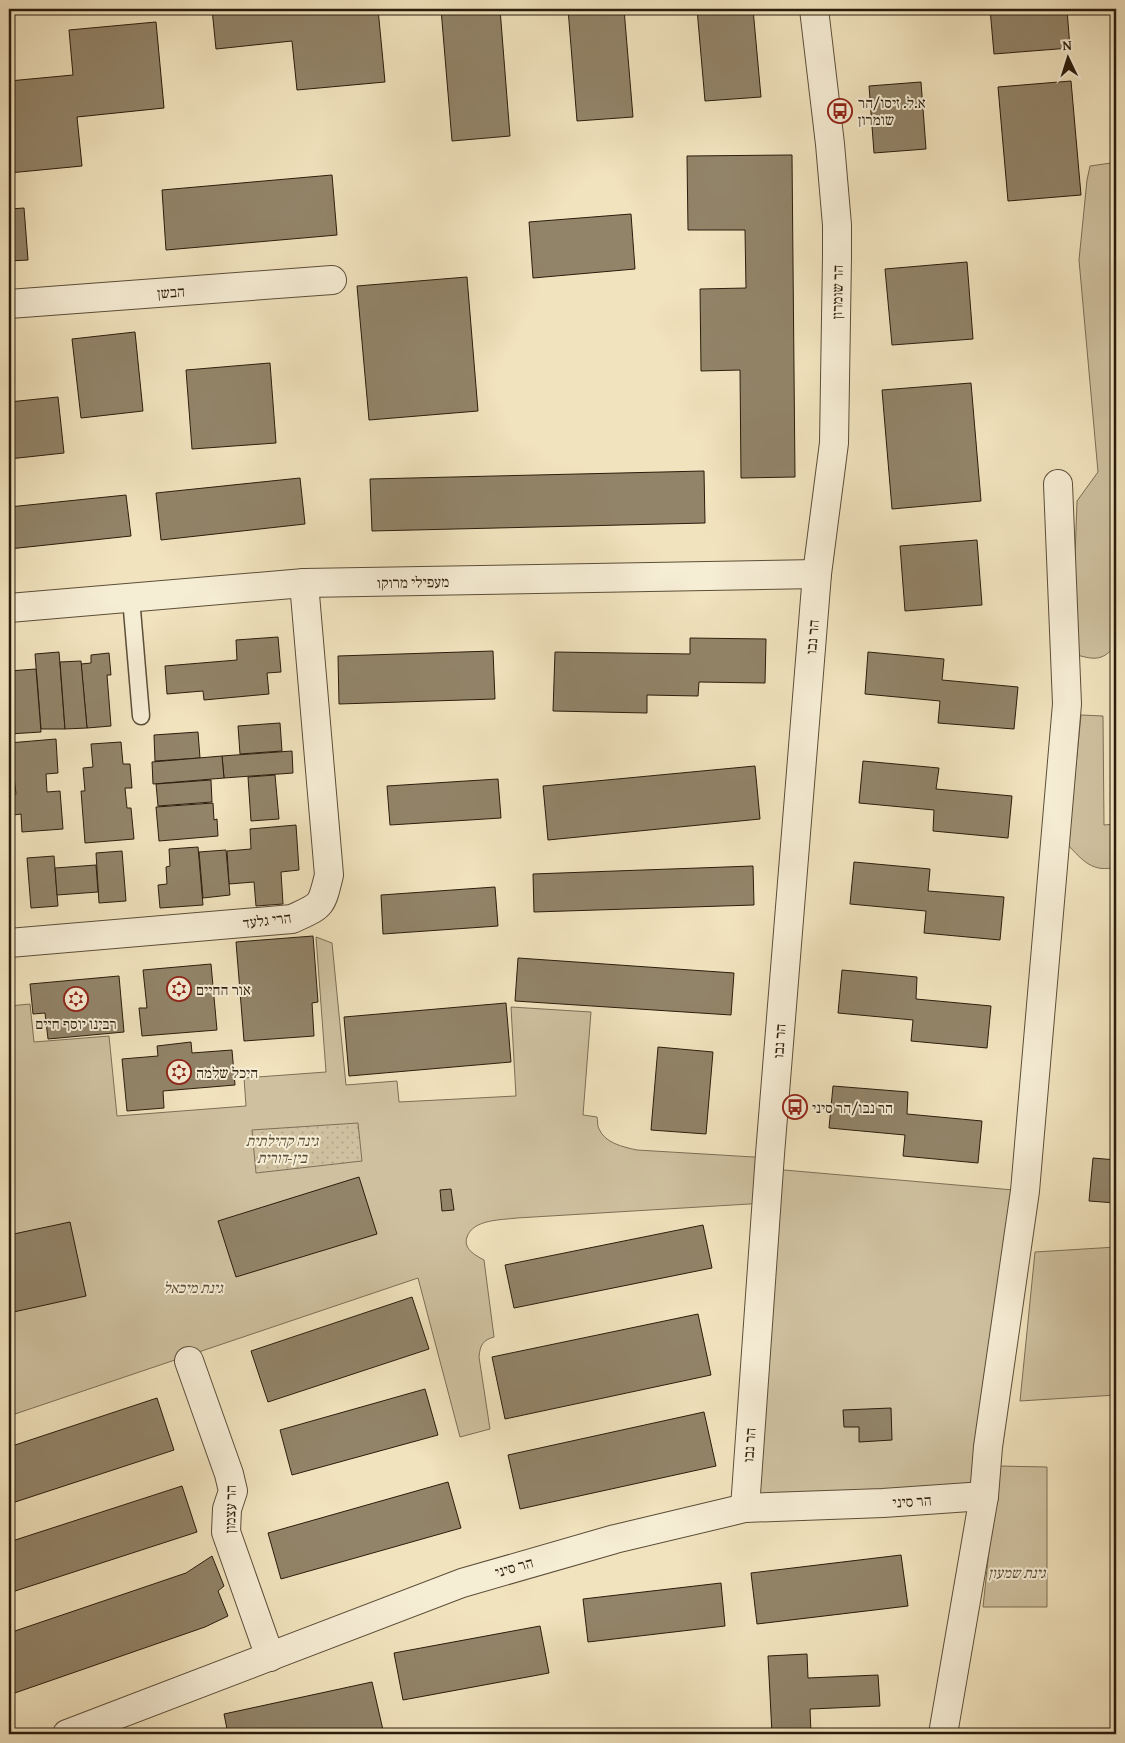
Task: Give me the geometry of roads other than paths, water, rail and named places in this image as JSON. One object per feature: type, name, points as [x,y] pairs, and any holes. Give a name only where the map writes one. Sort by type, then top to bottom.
[{"type":"street","name":"הר שומרון","points":[[814,9],[830,144],[838,256],[834,443],[817,574]]},
{"type":"street","name":"הבשן","points":[[9,304],[332,280]]},
{"type":"street","points":[[943,1734],[984,1496],[988,1447],[1025,1192],[1066,722],[1066,675],[1058,484]]},
{"type":"street","name":"מעפילי מרוקו","points":[[9,608],[304,584],[817,574]]},
{"type":"street","name":"הר נבו","points":[[745,1508],[770,1154],[817,574]]},
{"type":"street","name":"הרי גלעד","points":[[9,943],[292,919],[318,907],[324,896],[329,875],[304,584]]},
{"type":"street","name":"הר עצמון","points":[[189,1361],[230,1474],[233,1491],[227,1510],[226,1532],[270,1657]]},
{"type":"street","name":"הר סיני","points":[[67,1734],[462,1582],[615,1539],[745,1508],[883,1503],[984,1496]]},
{"type":"lane","points":[[131,598],[141,716]]},
{"type":"place","name":"א.ל. זיסו/הר שומרון","points":[[840,111]]},
{"type":"place","name":"אור החיים","points":[[179,989]]},
{"type":"place","name":"רבינו יוסף חיים","points":[[76,999]]},
{"type":"place","name":"היכל שלמה","points":[[179,1072]]},
{"type":"place","name":"הר נבו/הר סיני","points":[[795,1107]]},
{"type":"park label","name":"גינה קהילתית בין-דורית","points":[[282,1148]]},
{"type":"park label","name":"גינת מיכאל","points":[[193,1287]]},
{"type":"park label","name":"גינת שמעון","points":[[1017,1572]]}]
